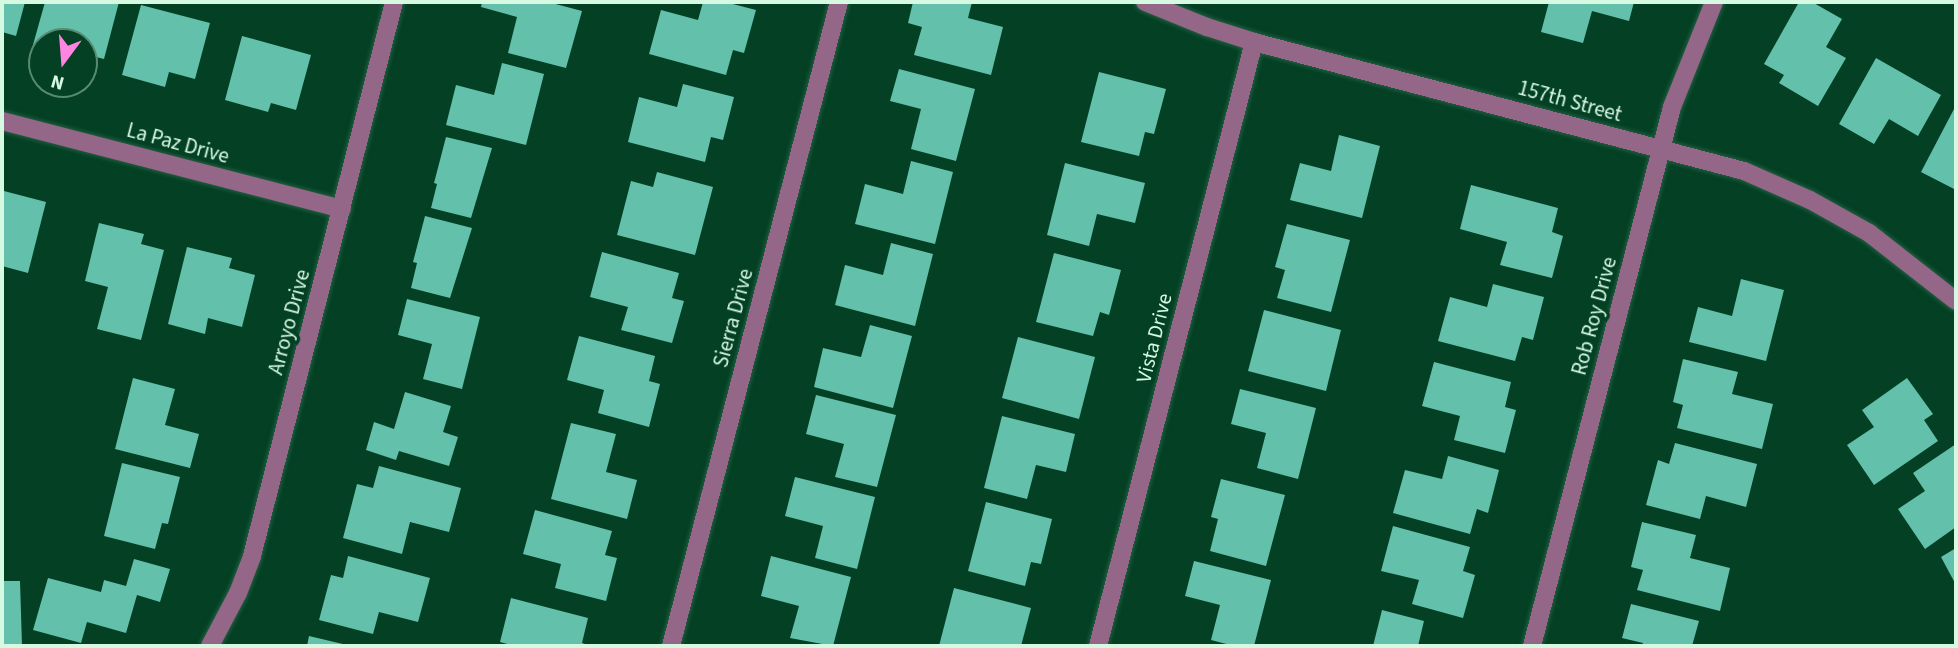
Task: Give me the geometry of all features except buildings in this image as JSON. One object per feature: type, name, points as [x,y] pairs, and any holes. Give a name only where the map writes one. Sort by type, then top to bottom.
[{"type":"street","name":"Arroyo Drive","points":[[210,646],[238,593],[252,556],[394,2]]},
{"type":"street","name":"Sierra Drive","points":[[671,646],[839,2]]},
{"type":"street","name":"157th Street","points":[[1145,2],[1207,27],[1254,42],[1744,171],[1810,200],[1869,233],[1956,301]]},
{"type":"street","name":"Rob Roy Drive","points":[[1532,646],[1672,107],[1714,2]]},
{"type":"street","name":"Vista Drive","points":[[1098,646],[1254,42]]},
{"type":"street","name":"La Paz Drive","points":[[2,121],[342,209]]}]
